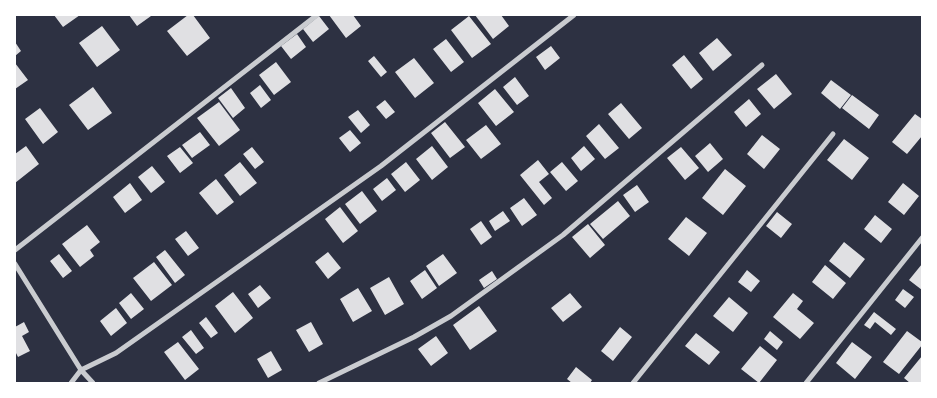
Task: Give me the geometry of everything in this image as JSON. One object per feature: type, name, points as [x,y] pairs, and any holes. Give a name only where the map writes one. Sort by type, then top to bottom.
[{"type":"street","points":[[15,250],[317,15]]},
{"type":"street","points":[[71,383],[81,370],[116,353],[381,166],[574,15]]},
{"type":"street","points":[[319,383],[414,337],[451,316],[563,234],[762,66]]},
{"type":"street","points":[[633,383],[833,134]]},
{"type":"street","points":[[806,383],[922,238]]},
{"type":"street","points":[[15,264],[81,370],[93,383]]},
{"type":"building","points":[[54,15],[80,15],[63,27]]},
{"type":"building","points":[[129,15],[150,15],[151,16],[137,26]]},
{"type":"building","points":[[188,15],[193,15],[210,38],[187,56],[167,31]]},
{"type":"building","points":[[329,15],[353,15],[361,26],[346,38]]},
{"type":"building","points":[[475,15],[501,15],[509,26],[493,39]]},
{"type":"building","points":[[319,16],[329,29],[313,42],[303,29]]},
{"type":"building","points":[[469,16],[491,44],[472,58],[451,30]]},
{"type":"building","points":[[102,26],[120,50],[97,67],[79,43]]},
{"type":"building","points":[[297,34],[306,47],[291,59],[281,46]]},
{"type":"building","points":[[717,38],[732,55],[713,71],[699,53]]},
{"type":"building","points":[[446,39],[464,62],[451,72],[433,49]]},
{"type":"building","points":[[15,42],[21,51],[15,56]]},
{"type":"building","points":[[551,46],[560,58],[545,70],[536,57]]},
{"type":"building","points":[[684,55],[703,79],[691,89],[672,65]]},
{"type":"building","points":[[374,56],[387,72],[381,77],[368,61]]},
{"type":"building","points":[[414,58],[434,83],[415,98],[395,72]]},
{"type":"building","points":[[276,62],[291,82],[274,95],[259,75]]},
{"type":"building","points":[[15,63],[28,80],[15,89]]},
{"type":"building","points":[[776,74],[792,94],[774,109],[757,89]]},
{"type":"building","points":[[515,77],[529,96],[517,105],[503,87]]},
{"type":"building","points":[[831,80],[851,95],[840,109],[821,93]]},
{"type":"building","points":[[260,85],[271,100],[261,108],[250,93]]},
{"type":"building","points":[[93,87],[112,113],[88,130],[69,105]]},
{"type":"building","points":[[231,88],[245,108],[233,118],[218,98]]},
{"type":"building","points":[[495,89],[514,112],[496,126],[478,103]]},
{"type":"building","points":[[852,95],[879,115],[869,129],[842,108]]},
{"type":"building","points":[[749,99],[761,114],[746,127],[734,112]]},
{"type":"building","points":[[385,100],[395,112],[386,119],[376,107]]},
{"type":"building","points":[[219,102],[240,130],[219,146],[197,118]]},
{"type":"building","points":[[621,103],[642,128],[629,139],[608,114]]},
{"type":"building","points":[[40,108],[58,132],[43,144],[25,119]]},
{"type":"building","points":[[358,110],[370,125],[361,133],[348,117]]},
{"type":"building","points":[[915,114],[922,119],[922,136],[907,154],[892,142]]},
{"type":"building","points":[[445,122],[465,147],[450,158],[431,133]]},
{"type":"building","points":[[599,124],[619,148],[605,159],[586,136]]},
{"type":"building","points":[[486,125],[501,144],[481,159],[466,140]]},
{"type":"building","points":[[350,130],[361,143],[350,152],[339,138]]},
{"type":"building","points":[[200,132],[210,145],[192,158],[182,145]]},
{"type":"building","points":[[762,135],[780,149],[764,169],[747,154]]},
{"type":"building","points":[[844,139],[869,158],[852,180],[827,160]]},
{"type":"building","points":[[710,143],[723,159],[708,172],[695,156]]},
{"type":"building","points":[[26,146],[39,164],[15,183],[15,154]]},
{"type":"building","points":[[432,146],[448,167],[432,180],[416,159]]},
{"type":"building","points":[[584,146],[595,159],[581,171],[571,158]]},
{"type":"building","points":[[180,147],[193,163],[180,173],[167,156]]},
{"type":"building","points":[[252,147],[264,162],[255,169],[243,154]]},
{"type":"building","points":[[681,147],[699,168],[685,180],[667,158]]},
{"type":"building","points":[[538,160],[549,174],[539,182],[552,198],[544,205],[520,175]]},
{"type":"building","points":[[240,162],[257,183],[240,196],[224,175]]},
{"type":"building","points":[[406,162],[420,180],[405,192],[391,174]]},
{"type":"building","points":[[562,162],[578,181],[566,191],[550,172]]},
{"type":"building","points":[[152,166],[165,182],[151,193],[138,177]]},
{"type":"building","points":[[725,169],[746,186],[723,215],[702,198]]},
{"type":"building","points":[[387,178],[396,190],[382,201],[373,189]]},
{"type":"building","points":[[216,179],[234,202],[217,215],[199,193]]},
{"type":"building","points":[[130,183],[142,200],[125,213],[113,197]]},
{"type":"building","points":[[903,183],[919,196],[904,215],[888,202]]},
{"type":"building","points":[[637,185],[649,202],[635,212],[623,195]]},
{"type":"building","points":[[362,191],[377,211],[360,224],[345,204]]},
{"type":"building","points":[[524,198],[537,215],[522,226],[510,208]]},
{"type":"building","points":[[618,201],[630,216],[603,239],[590,224]]},
{"type":"building","points":[[340,207],[358,231],[343,243],[325,219]]},
{"type":"building","points":[[503,211],[510,221],[495,231],[489,221]]},
{"type":"building","points":[[777,212],[792,224],[781,238],[766,226]]},
{"type":"building","points":[[875,215],[892,229],[881,243],[864,229]]},
{"type":"building","points":[[686,217],[707,233],[689,256],[668,239]]},
{"type":"building","points":[[481,221],[492,237],[481,245],[470,229]]},
{"type":"building","points":[[588,224],[605,245],[590,258],[572,237]]},
{"type":"building","points":[[87,225],[100,242],[90,250],[94,256],[80,267],[62,244]]},
{"type":"building","points":[[186,231],[199,248],[188,256],[175,239]]},
{"type":"building","points":[[844,242],[865,259],[850,278],[829,261]]},
{"type":"building","points":[[165,250],[185,275],[175,283],[156,257]]},
{"type":"building","points":[[328,252],[341,268],[328,279],[315,262]]},
{"type":"building","points":[[59,254],[72,271],[63,278],[50,261]]},
{"type":"building","points":[[443,254],[457,273],[439,286],[426,266]]},
{"type":"building","points":[[154,262],[172,285],[151,301],[133,278]]},
{"type":"building","points":[[922,264],[922,290],[909,280]]},
{"type":"building","points":[[825,265],[846,283],[833,299],[812,282]]},
{"type":"building","points":[[425,270],[437,288],[422,299],[410,281]]},
{"type":"building","points":[[747,270],[760,281],[751,292],[738,282]]},
{"type":"building","points":[[492,271],[497,279],[484,288],[479,280]]},
{"type":"building","points":[[389,277],[404,304],[385,315],[370,288]]},
{"type":"building","points":[[260,285],[271,298],[258,308],[248,294]]},
{"type":"building","points":[[358,288],[372,311],[353,322],[340,299]]},
{"type":"building","points":[[903,289],[914,297],[905,308],[895,300]]},
{"type":"building","points":[[233,292],[253,318],[235,333],[215,306]]},
{"type":"building","points":[[131,293],[144,309],[131,319],[119,303]]},
{"type":"building","points":[[570,293],[582,307],[563,322],[551,308]]},
{"type":"building","points":[[793,293],[803,301],[797,309],[814,323],[800,339],[773,317]]},
{"type":"building","points":[[729,297],[748,313],[733,332],[713,316]]},
{"type":"building","points":[[479,306],[497,331],[470,350],[453,325]]},
{"type":"building","points":[[116,308],[127,323],[111,336],[100,321]]},
{"type":"building","points":[[874,312],[896,329],[891,335],[875,322],[870,329],[864,325]]},
{"type":"building","points":[[206,317],[218,333],[211,338],[199,323]]},
{"type":"building","points":[[24,322],[29,332],[22,336],[30,351],[18,357],[15,351],[15,327]]},
{"type":"building","points":[[311,322],[323,344],[309,352],[296,330]]},
{"type":"building","points":[[620,327],[632,337],[613,361],[601,351]]},
{"type":"building","points":[[191,330],[204,348],[196,354],[182,337]]},
{"type":"building","points":[[770,331],[783,342],[777,350],[764,339]]},
{"type":"building","points":[[907,331],[922,342],[922,345],[899,374],[883,362]]},
{"type":"building","points":[[696,333],[720,352],[709,365],[685,346]]},
{"type":"building","points":[[436,336],[448,353],[431,366],[418,349]]},
{"type":"building","points":[[178,342],[199,369],[185,380],[164,352]]},
{"type":"building","points":[[852,342],[872,357],[855,379],[836,363]]},
{"type":"building","points":[[760,346],[777,360],[759,383],[741,369]]},
{"type":"building","points":[[271,351],[282,370],[268,378],[257,359]]},
{"type":"building","points":[[922,356],[922,383],[910,383],[904,378]]},
{"type":"building","points":[[576,367],[592,380],[590,383],[572,383],[567,379]]}]
